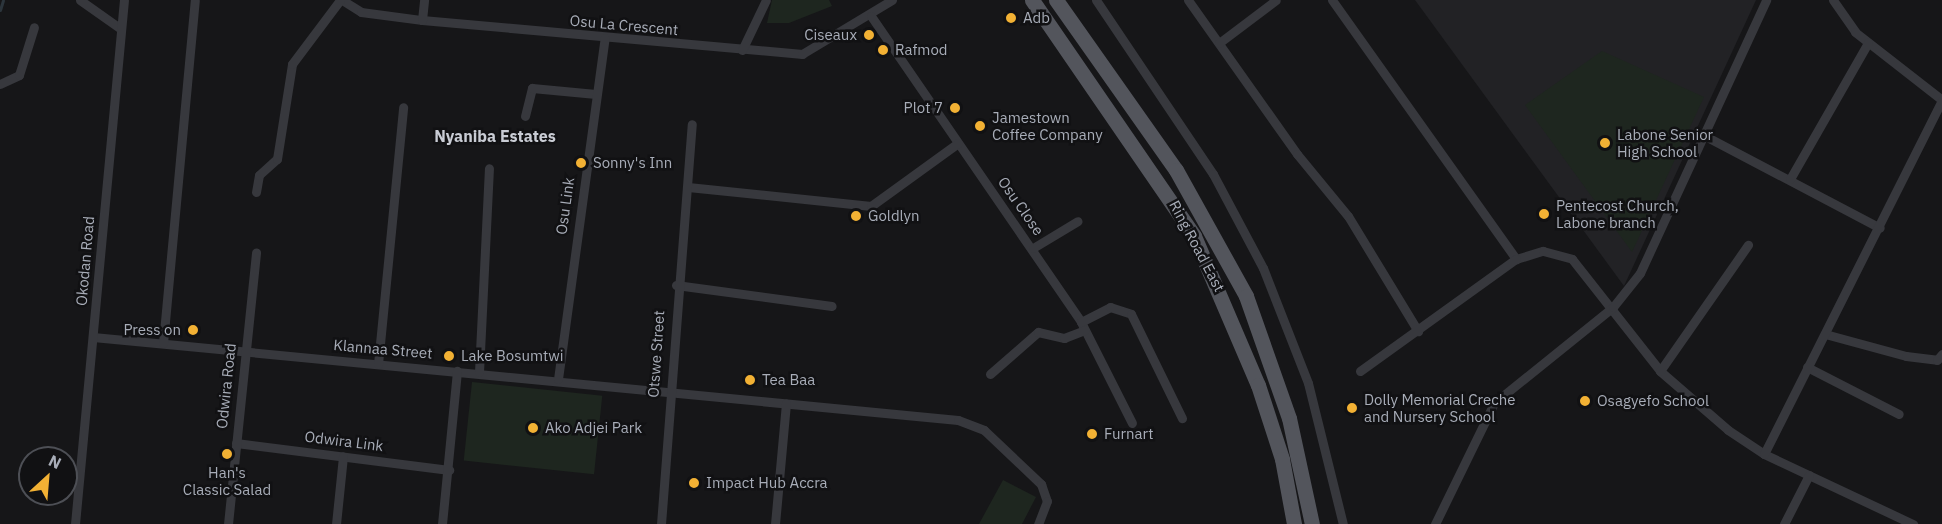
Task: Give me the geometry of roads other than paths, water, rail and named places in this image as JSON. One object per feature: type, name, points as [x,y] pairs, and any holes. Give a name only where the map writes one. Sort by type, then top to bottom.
[{"type":"main road","name":"Ring Road East","points":[[1032,0],[1184,216],[1258,385],[1282,459],[1294,524]]},
{"type":"main road","name":"Ring Road East","points":[[1056,0],[1207,219],[1246,296],[1276,378],[1312,524]]},
{"type":"main road","points":[[1258,385],[1276,378]]},
{"type":"street","points":[[80,0],[121,29]]},
{"type":"street","name":"Okodan Road","points":[[75,524],[124,0]]},
{"type":"street","points":[[164,343],[195,0]]},
{"type":"street","points":[[256,192],[259,175],[277,159],[292,64],[341,0]]},
{"type":"street","name":"Osu La Crescent","points":[[341,0],[360,12],[422,20],[802,54],[871,16],[892,0]]},
{"type":"street","points":[[422,20],[424,0]]},
{"type":"street","points":[[742,50],[766,0]]},
{"type":"street","points":[[1096,0],[1214,174],[1263,268],[1308,383],[1343,524]]},
{"type":"street","points":[[1188,0],[1348,216],[1418,331]]},
{"type":"street","points":[[1219,44],[1276,0]]},
{"type":"street","points":[[1332,0],[1516,259]]},
{"type":"street","points":[[1435,524],[1494,404],[1613,307],[1641,273],[1707,137],[1766,0]]},
{"type":"street","points":[[1764,453],[1880,228],[1942,100],[1868,43],[1833,0]]},
{"type":"street","name":"Osu Close","points":[[871,16],[1033,248],[1083,326],[1132,423]]},
{"type":"street","points":[[0,84],[19,75],[34,27]]},
{"type":"street","name":"Osu Link","points":[[558,379],[605,38]]},
{"type":"street","points":[[1790,179],[1868,43]]},
{"type":"street","points":[[525,116],[532,88],[596,94]]},
{"type":"street","points":[[378,364],[403,107]]},
{"type":"street","name":"Otswe Street","points":[[661,524],[676,285],[693,124]]},
{"type":"street","points":[[1707,137],[1880,228]]},
{"type":"street","points":[[688,187],[871,206],[958,143]]},
{"type":"street","points":[[479,372],[489,168]]},
{"type":"street","points":[[1033,248],[1078,221]]},
{"type":"street","points":[[1660,371],[1748,245]]},
{"type":"street","points":[[1360,371],[1516,259],[1543,251],[1572,259],[1613,307],[1660,371],[1764,453],[1912,524]]},
{"type":"street","name":"Odwira Road","points":[[228,524],[256,252]]},
{"type":"street","points":[[676,285],[832,306]]},
{"type":"street","points":[[990,374],[1038,332],[1064,338],[1110,307],[1131,315],[1182,418]]},
{"type":"street","points":[[1825,334],[1906,356],[1937,360],[1942,354]]},
{"type":"street","name":"Klannaa Street","points":[[93,337],[558,379],[921,417],[977,427],[1027,469],[1045,493],[1038,524]]},
{"type":"street","points":[[1807,368],[1899,414]]},
{"type":"street","points":[[442,524],[457,370]]},
{"type":"street","points":[[775,524],[786,403]]},
{"type":"street","name":"Odwira Link","points":[[236,443],[449,470]]},
{"type":"street","points":[[336,524],[343,456]]},
{"type":"street","points":[[1784,524],[1809,476]]},
{"type":"waterway","points":[[0,10],[3,0]]},
{"type":"place","name":"Adb","points":[[1011,18]]},
{"type":"place","name":"Ciseaux","points":[[869,35]]},
{"type":"place","name":"Rafmod","points":[[883,50]]},
{"type":"place","name":"Plot 7","points":[[955,108]]},
{"type":"place","name":"Jamestown Coffee Company","points":[[980,126]]},
{"type":"place","name":"Labone Senior High School","points":[[1605,143]]},
{"type":"place","name":"Sonny's Inn","points":[[581,163]]},
{"type":"place","name":"Pentecost Church, Labone branch","points":[[1544,214]]},
{"type":"place","name":"Goldlyn","points":[[856,216]]},
{"type":"place","name":"Press on","points":[[193,330]]},
{"type":"place","name":"Lake Bosumtwi","points":[[449,356]]},
{"type":"place","name":"Tea Baa","points":[[750,380]]},
{"type":"place","name":"Osagyefo School","points":[[1585,401]]},
{"type":"place","name":"Dolly Memorial Creche and Nursery School","points":[[1352,408]]},
{"type":"place","name":"Ako Adjei Park","points":[[533,428]]},
{"type":"place","name":"Furnart","points":[[1092,434]]},
{"type":"place","name":"Han's Classic Salad","points":[[227,454]]},
{"type":"place","name":"Impact Hub Accra","points":[[694,483]]},
{"type":"district","name":"Nyaniba Estates","points":[[495,136]]}]
